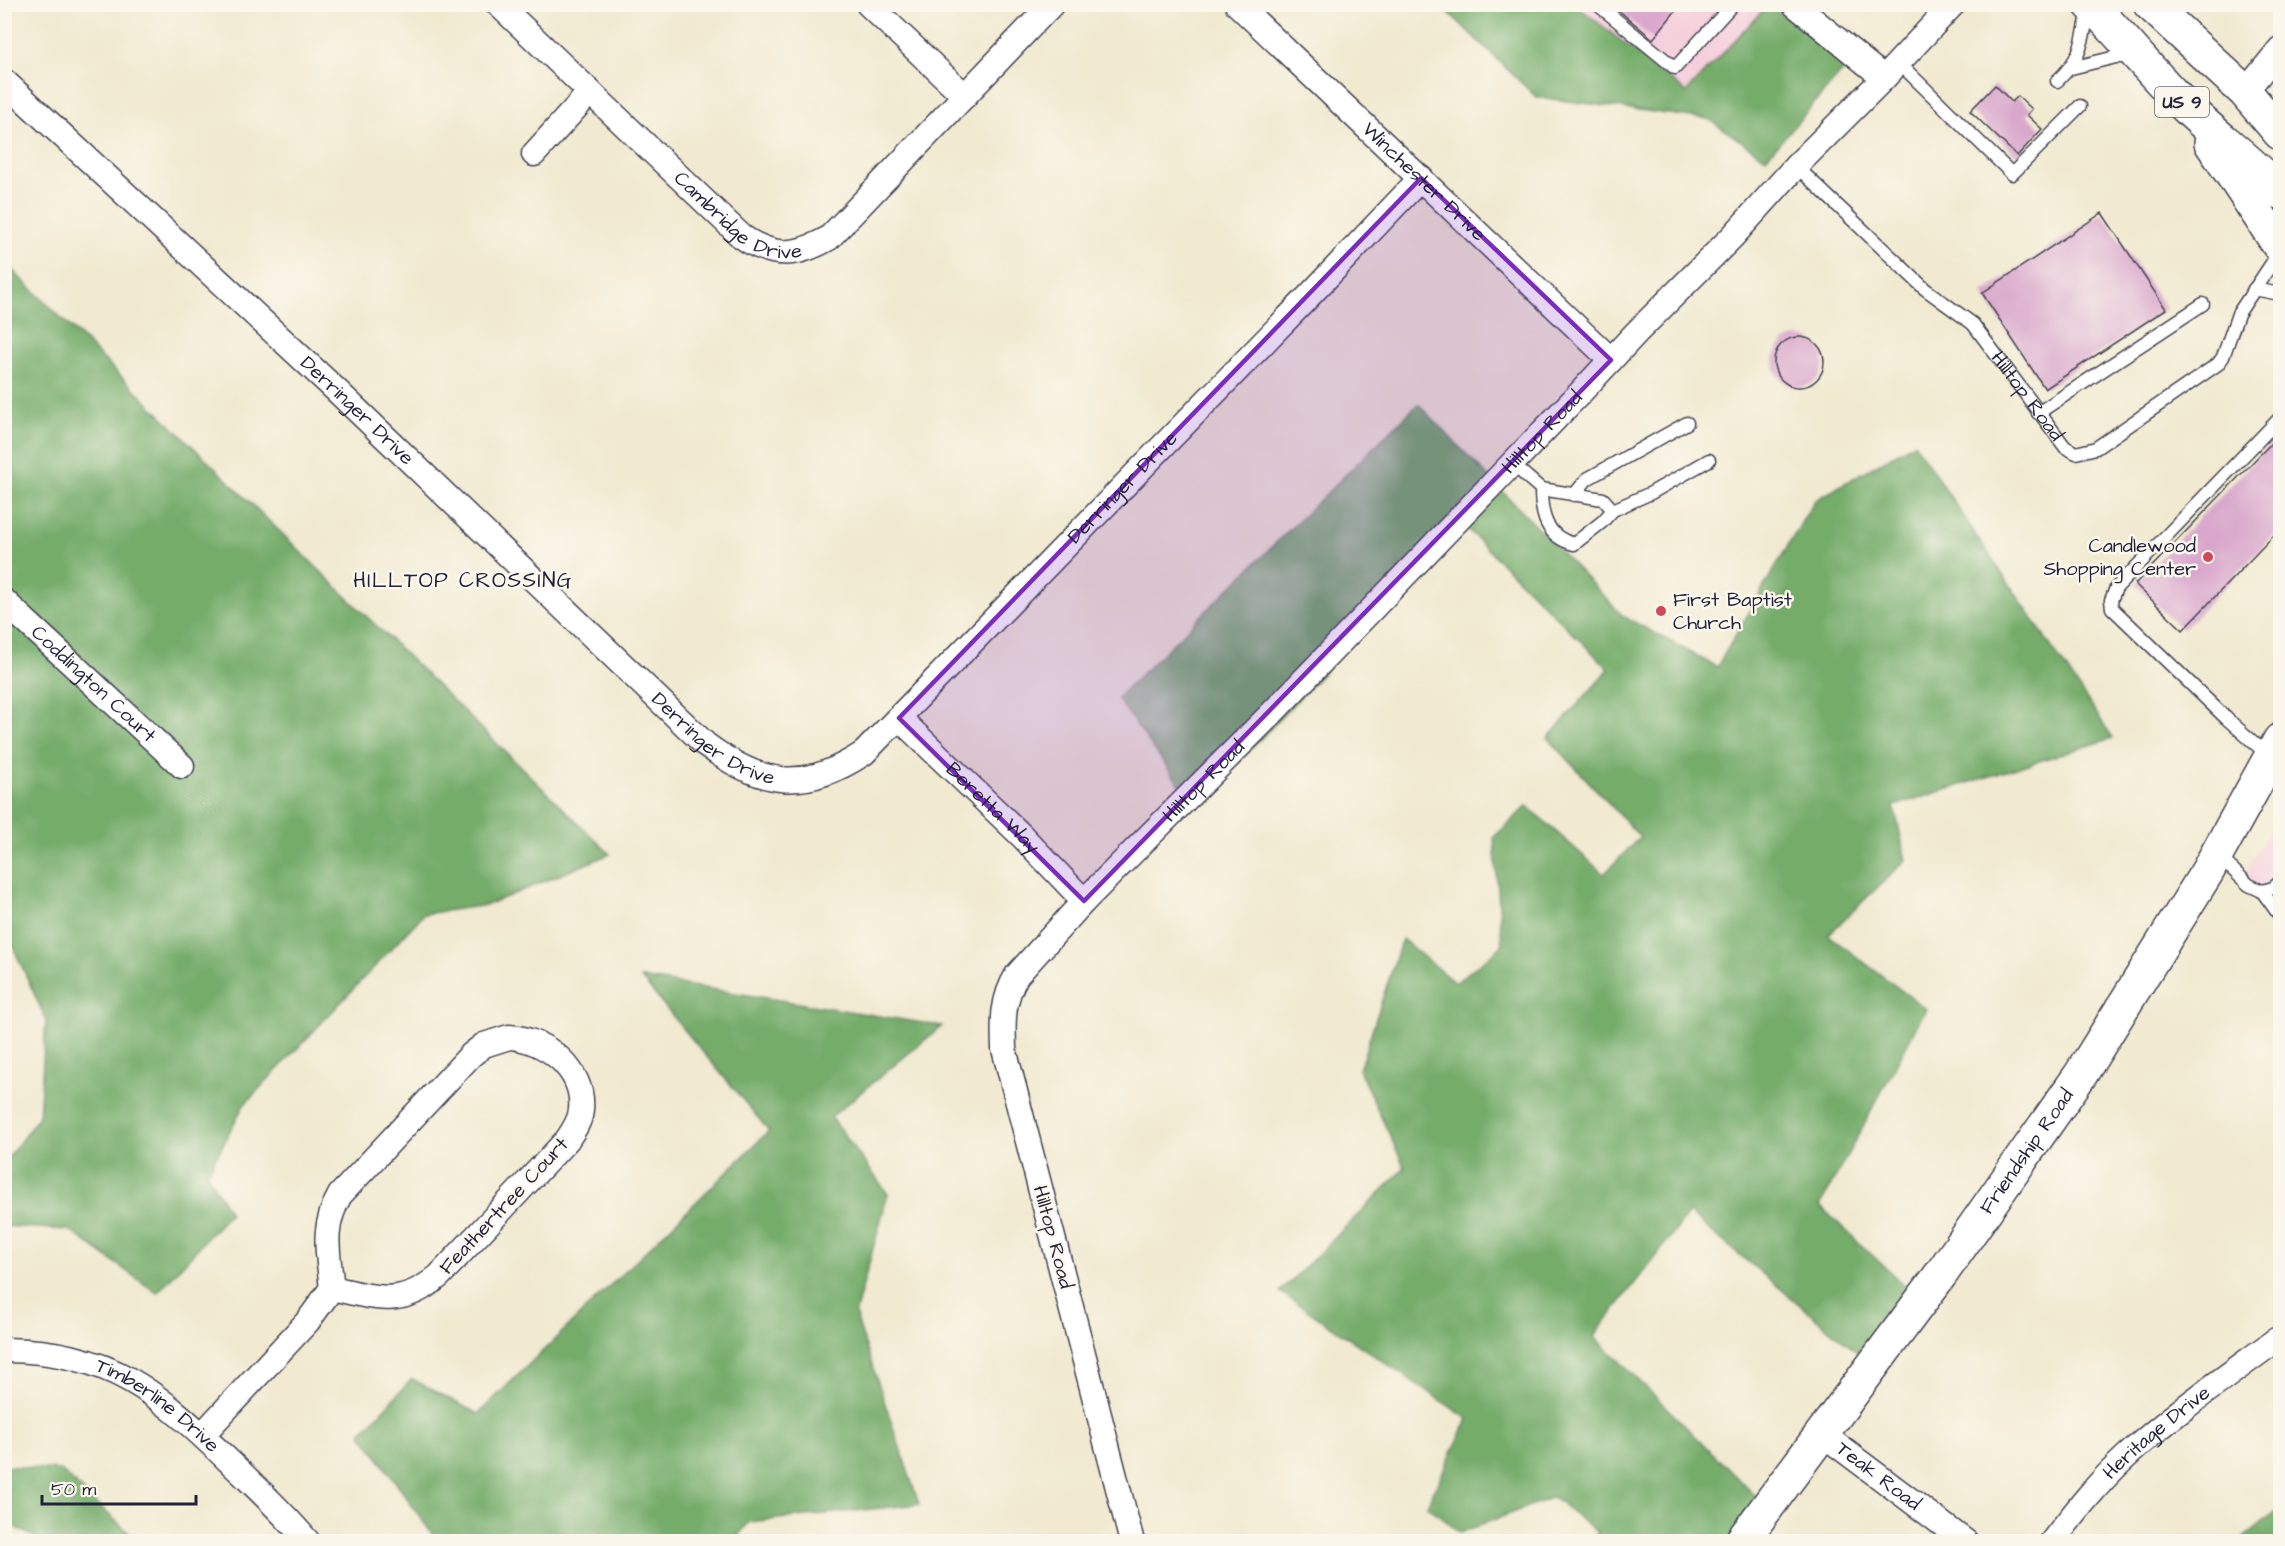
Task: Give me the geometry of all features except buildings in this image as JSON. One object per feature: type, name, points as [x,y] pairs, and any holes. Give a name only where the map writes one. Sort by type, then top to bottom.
[{"type":"main road","name":"US 9","points":[[2090,4],[2188,110],[2259,169],[2280,192]]},
{"type":"main road","name":"US 9","points":[[2150,4],[2245,92],[2280,134]]},
{"type":"main road","points":[[2188,110],[2280,249]]},
{"type":"main road","name":"Friendship Road","points":[[1741,1542],[1941,1274],[2062,1103],[2207,873],[2275,749]]},
{"type":"street","name":"Cambridge Drive","points":[[498,4],[741,236],[762,249],[789,253],[813,247],[829,238],[1052,4]]},
{"type":"street","points":[[868,4],[965,96]]},
{"type":"street","name":"Winchester Drive","points":[[1237,4],[1611,360]]},
{"type":"street","points":[[1794,4],[1891,70]]},
{"type":"street","name":"Hilltop Road","points":[[1132,1542],[1004,1049],[1002,1019],[1010,987],[1017,975],[1084,901],[1272,713],[1953,4]]},
{"type":"street","points":[[2245,92],[2280,49]]},
{"type":"street","name":"Derringer Drive","points":[[4,81],[336,390],[705,744],[728,761],[749,771],[776,778],[812,778],[843,767],[864,753],[1308,297],[1420,178]]},
{"type":"street","points":[[534,154],[590,92]]},
{"type":"street","name":"Coddington Court","points":[[4,601],[182,766]]},
{"type":"street","name":"Beretta Way","points":[[899,718],[1022,836],[1084,901]]},
{"type":"street","name":"Feathertree Court","points":[[500,1038],[523,1038],[540,1043],[567,1066],[580,1096],[581,1111],[578,1124],[567,1140],[439,1276],[424,1288],[410,1295],[396,1298],[370,1297],[332,1288],[326,1239],[331,1210],[340,1195],[471,1055],[484,1045],[500,1038]]},
{"type":"street","points":[[202,1435],[308,1321],[332,1288]]},
{"type":"street","name":"Heritage Drive","points":[[2052,1542],[2098,1485],[2127,1456],[2279,1334]]},
{"type":"street","name":"Timberline Drive","points":[[4,1350],[64,1354],[118,1372],[159,1398],[202,1435],[278,1508],[308,1542]]},
{"type":"street","name":"Teak Road","points":[[1821,1433],[1966,1542]]},
{"type":"lane","points":[[1597,4],[1675,68],[1733,4]]},
{"type":"lane","points":[[2057,81],[2071,68],[2081,50],[2090,4]]},
{"type":"lane","points":[[2071,68],[2116,57],[2141,58]]},
{"type":"lane","points":[[1891,70],[2012,174],[2080,106]]},
{"type":"lane","name":"Hilltop Road","points":[[1796,166],[1925,289],[1973,324],[2065,447],[2076,453],[2096,448],[2218,364],[2223,357],[2238,314],[2280,249]]},
{"type":"lane","points":[[2254,289],[2280,294]]},
{"type":"lane","points":[[2038,413],[2203,304]]},
{"type":"lane","points":[[2275,749],[2226,718],[2112,608],[2111,600],[2116,588],[2280,418]]},
{"type":"lane","points":[[1574,495],[1587,479],[1687,423]]},
{"type":"lane","points":[[1541,489],[1541,509],[1547,524],[1560,540],[1574,544],[1602,522],[1613,510],[1651,493],[1709,460]]},
{"type":"lane","points":[[1511,463],[1541,489],[1603,499],[1613,510]]},
{"type":"lane","points":[[2216,855],[2249,885],[2262,891],[2280,916]]},
{"type":"lane","points":[[2262,891],[2273,888],[2280,882]]},
{"type":"highlighted area","points":[[1421,178],[1611,360],[1084,901],[899,718]]},
{"type":"shaded area","points":[[1577,5],[1779,5],[1686,91]]},
{"type":"shaded area","points":[[2280,809],[2280,935],[2241,882]]},
{"type":"green space","points":[[1441,5],[1576,5],[1686,92],[1768,5],[1850,63],[1766,158],[1708,119],[1536,97]]},
{"type":"green space","points":[[5,263],[610,854],[487,905],[424,914],[244,1105],[207,1174],[230,1213],[157,1293],[69,1230],[5,1226],[4,1163],[39,1116],[46,1020],[5,929]]},
{"type":"green space","points":[[1418,404],[1623,616],[1717,667],[1814,501],[1914,443],[2113,738],[1894,806],[1906,860],[1828,935],[1926,1009],[1820,1206],[1926,1306],[1874,1366],[1689,1213],[1594,1336],[1769,1509],[1745,1541],[1592,1541],[1598,1533],[1553,1497],[1460,1533],[1427,1505],[1468,1419],[1280,1292],[1405,1168],[1359,1070],[1402,939],[1455,983],[1502,946],[1494,837],[1527,806],[1604,874],[1640,837],[1548,738],[1609,669],[1463,525],[1196,807],[1117,698]]},
{"type":"green space","points":[[641,978],[942,1026],[831,1117],[888,1194],[855,1314],[919,1504],[749,1522],[734,1541],[437,1541],[361,1433],[412,1379],[478,1414],[769,1131]]},
{"type":"green space","points":[[5,1466],[60,1470],[138,1541],[42,1541],[5,1522]]},
{"type":"green space","points":[[2280,1508],[2280,1541],[2240,1541]]},
{"type":"place","name":"Candlewood Shopping Center","points":[[2208,557]]},
{"type":"place","name":"First Baptist Church","points":[[1661,611]]},
{"type":"district","name":"HILLTOP CROSSING","points":[[463,580]]}]
